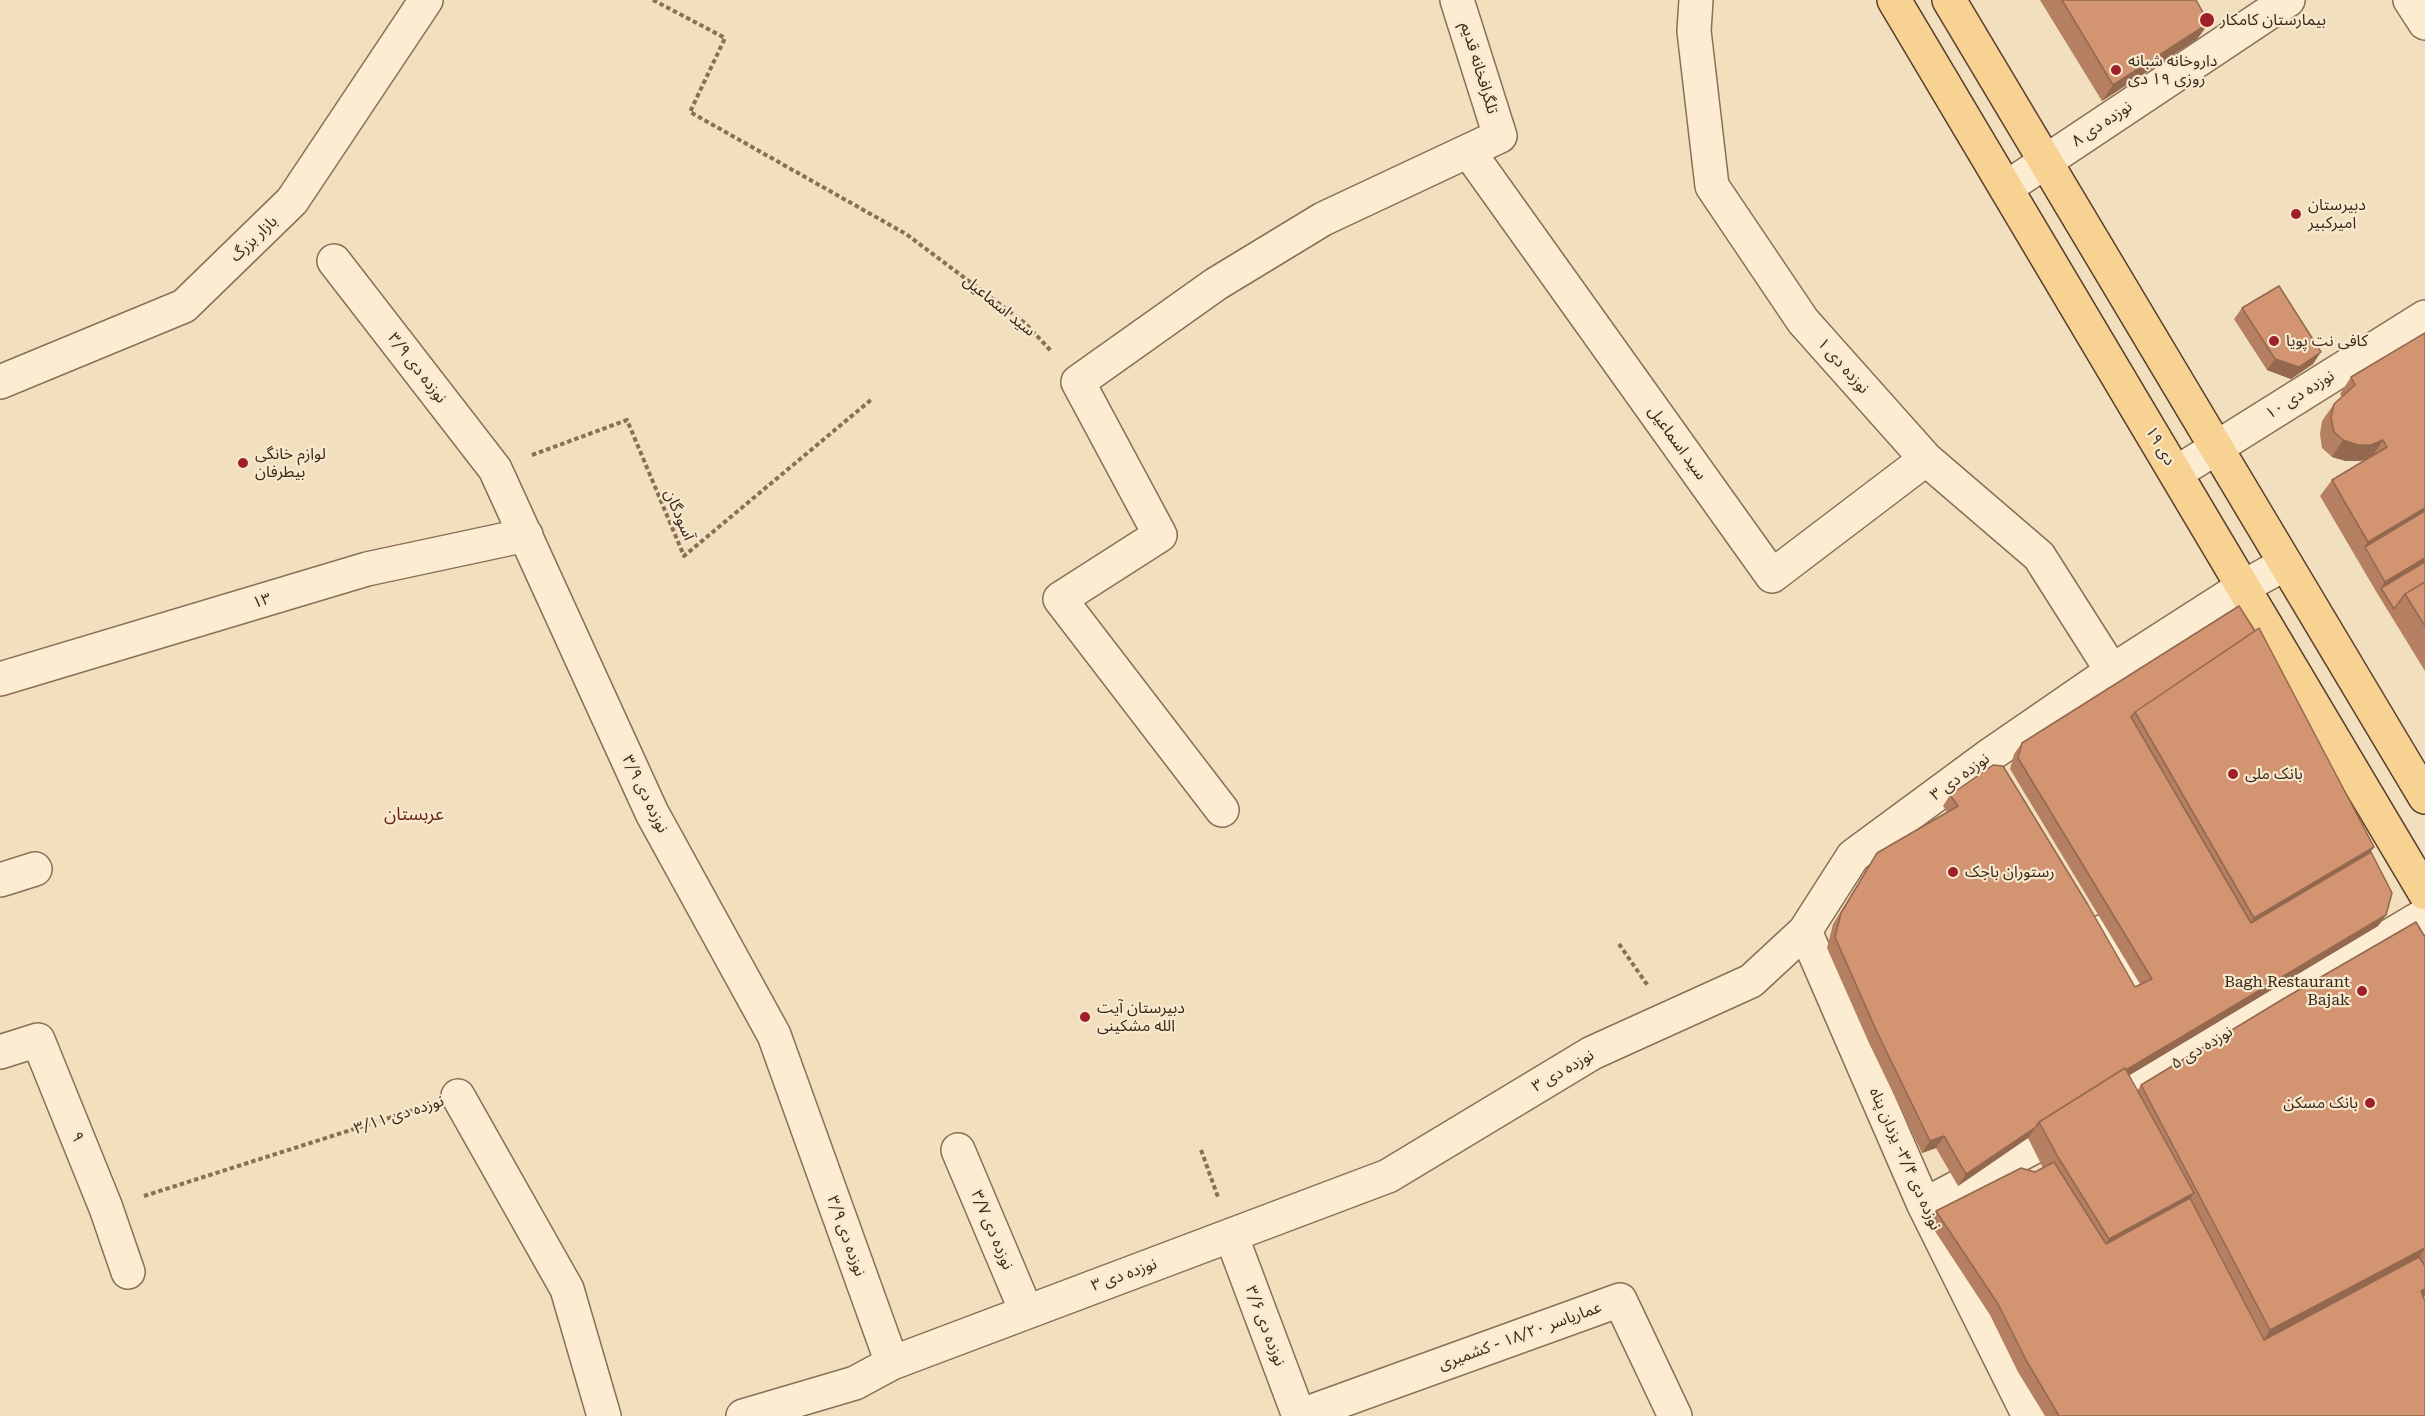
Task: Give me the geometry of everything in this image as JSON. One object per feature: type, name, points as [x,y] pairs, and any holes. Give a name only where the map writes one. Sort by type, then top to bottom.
[{"type":"main road","name":"۱۹ دی","points":[[1894,0],[2243,587],[2416,859],[2425,892]]},
{"type":"main road","points":[[1949,0],[2425,797]]},
{"type":"street","name":"بازار بزرگ","points":[[0,382],[184,306],[292,201],[426,0]]},
{"type":"street","name":"تلگرافخانه قدیم","points":[[1457,0],[1500,136],[1469,152]]},
{"type":"street","name":"نوزده دی ۱","points":[[1696,0],[1694,31],[1712,186],[1803,321],[1926,459],[2039,556],[2112,671]]},
{"type":"street","name":"نوزده دی ۸","points":[[2006,188],[2288,0]]},
{"type":"street","points":[[2410,0],[2425,23]]},
{"type":"street","points":[[1222,810],[1060,599],[1160,534],[1078,382],[1216,284],[1323,219],[1469,152]]},
{"type":"street","name":"سید اسماعیل","points":[[1469,152],[1772,576],[1926,459]]},
{"type":"street","name":"نوزده دی ۳/۹","points":[[334,261],[495,469],[652,813],[774,1035],[892,1363]]},
{"type":"street","name":"نوزده دی ۱۰","points":[[2176,473],[2425,317]]},
{"type":"street","name":"۱۳","points":[[0,679],[368,569],[526,534]]},
{"type":"street","name":"نوزده دی ۳","points":[[743,1416],[855,1383],[892,1363],[1388,1176],[1592,1053],[1751,981],[1805,931],[1853,856],[1997,765],[2112,671],[2243,587],[2285,564]]},
{"type":"street","points":[[0,880],[35,869]]},
{"type":"street","points":[[2086,908],[2130,979]]},
{"type":"street","name":"نوزده دی ۵","points":[[2133,1089],[2425,915]]},
{"type":"street","name":"نوزده دی ۳/۴- یزدان پناه","points":[[1805,931],[1924,1205],[2029,1416]]},
{"type":"street","name":"۹","points":[[0,1052],[38,1040],[106,1208],[128,1272]]},
{"type":"street","name":"نوزده دی ۳/۱۱","points":[[458,1096],[567,1289],[604,1416]]},
{"type":"street","points":[[1924,1205],[2032,1148]]},
{"type":"street","name":"نوزده دی ۳/۷","points":[[958,1150],[1026,1311]]},
{"type":"street","name":"نوزده دی ۳/۶","points":[[1231,1236],[1299,1416]]},
{"type":"street","name":"عماریاسر ۱۸/۲۰ - کشمیری","points":[[1299,1416],[1620,1300],[1675,1416]]},
{"type":"path","name":"سید اسماعیل","points":[[653,0],[725,38],[690,112],[906,234],[1025,323],[1078,382]]},
{"type":"path","name":"آسودگان","points":[[495,469],[627,420],[684,556],[872,399]]},
{"type":"path","name":"نوزده دی ۳/۱۱","points":[[106,1208],[458,1096]]},
{"type":"path","points":[[1201,1150],[1231,1236]]},
{"type":"building","name":"داروخانه شبانه روزی ۱۹ دی","points":[[2062,0],[2196,0],[2209,23],[2113,85]]},
{"type":"building","name":"کافی نت پویا","points":[[2279,286],[2321,352],[2299,367],[2275,359],[2242,308]]},
{"type":"building","points":[[2425,333],[2425,508],[2368,542],[2332,480],[2387,447],[2383,440],[2371,445],[2358,445],[2343,440],[2334,432],[2331,418],[2334,404],[2355,385],[2351,377]]},
{"type":"building","points":[[2425,511],[2425,558],[2385,582],[2365,547]]},
{"type":"building","points":[[2425,562],[2425,582],[2405,594],[2394,609],[2381,588]]},
{"type":"building","points":[[2425,582],[2425,626],[2405,594]]},
{"type":"building","points":[[2239,606],[2255,631],[2135,712],[2131,717],[2251,923],[2371,852],[2392,893],[2386,915],[2126,1070],[2125,1068],[2039,1122],[2036,1127],[1966,1174],[1944,1136],[1930,1141],[1877,1032],[1835,937],[1841,913],[1877,853],[1958,806],[1950,795],[1993,765],[2003,766],[2135,987],[2152,979],[2018,758],[2022,743]]},
{"type":"building","points":[[2259,628],[2374,847],[2254,918],[2135,712]]},
{"type":"building","points":[[2416,922],[2425,937],[2425,1248],[2270,1330],[2141,1085]]},
{"type":"building","points":[[2125,1068],[2194,1193],[2109,1239],[2039,1122]]},
{"type":"building","points":[[2054,1162],[2106,1244],[2190,1198],[2264,1340],[2419,1257],[2425,1266],[2425,1289],[2421,1291],[2425,1301],[2425,1416],[2059,1416],[2026,1360],[1998,1304],[1936,1211],[2021,1168],[2035,1172]]},
{"type":"place","name":"بیمارستان کامکار","points":[[2207,20]]},
{"type":"place","name":"داروخانه شبانه روزی ۱۹ دی","points":[[2116,70]]},
{"type":"place","name":"دبیرستان امیرکبیر","points":[[2296,214]]},
{"type":"place","name":"کافی نت پویا","points":[[2274,341]]},
{"type":"place","name":"لوازم خانگی بیطرفان","points":[[243,463]]},
{"type":"place","name":"بانک ملی","points":[[2233,774]]},
{"type":"place","name":"رستوران باجک","points":[[1953,872]]},
{"type":"place","name":"Bagh Restaurant Bajak","points":[[2362,991]]},
{"type":"place","name":"دبیرستان آیت الله مشکینی","points":[[1085,1017]]},
{"type":"place","name":"بانک مسکن","points":[[2370,1103]]},
{"type":"district","name":"عربستان","points":[[414,815]]}]
